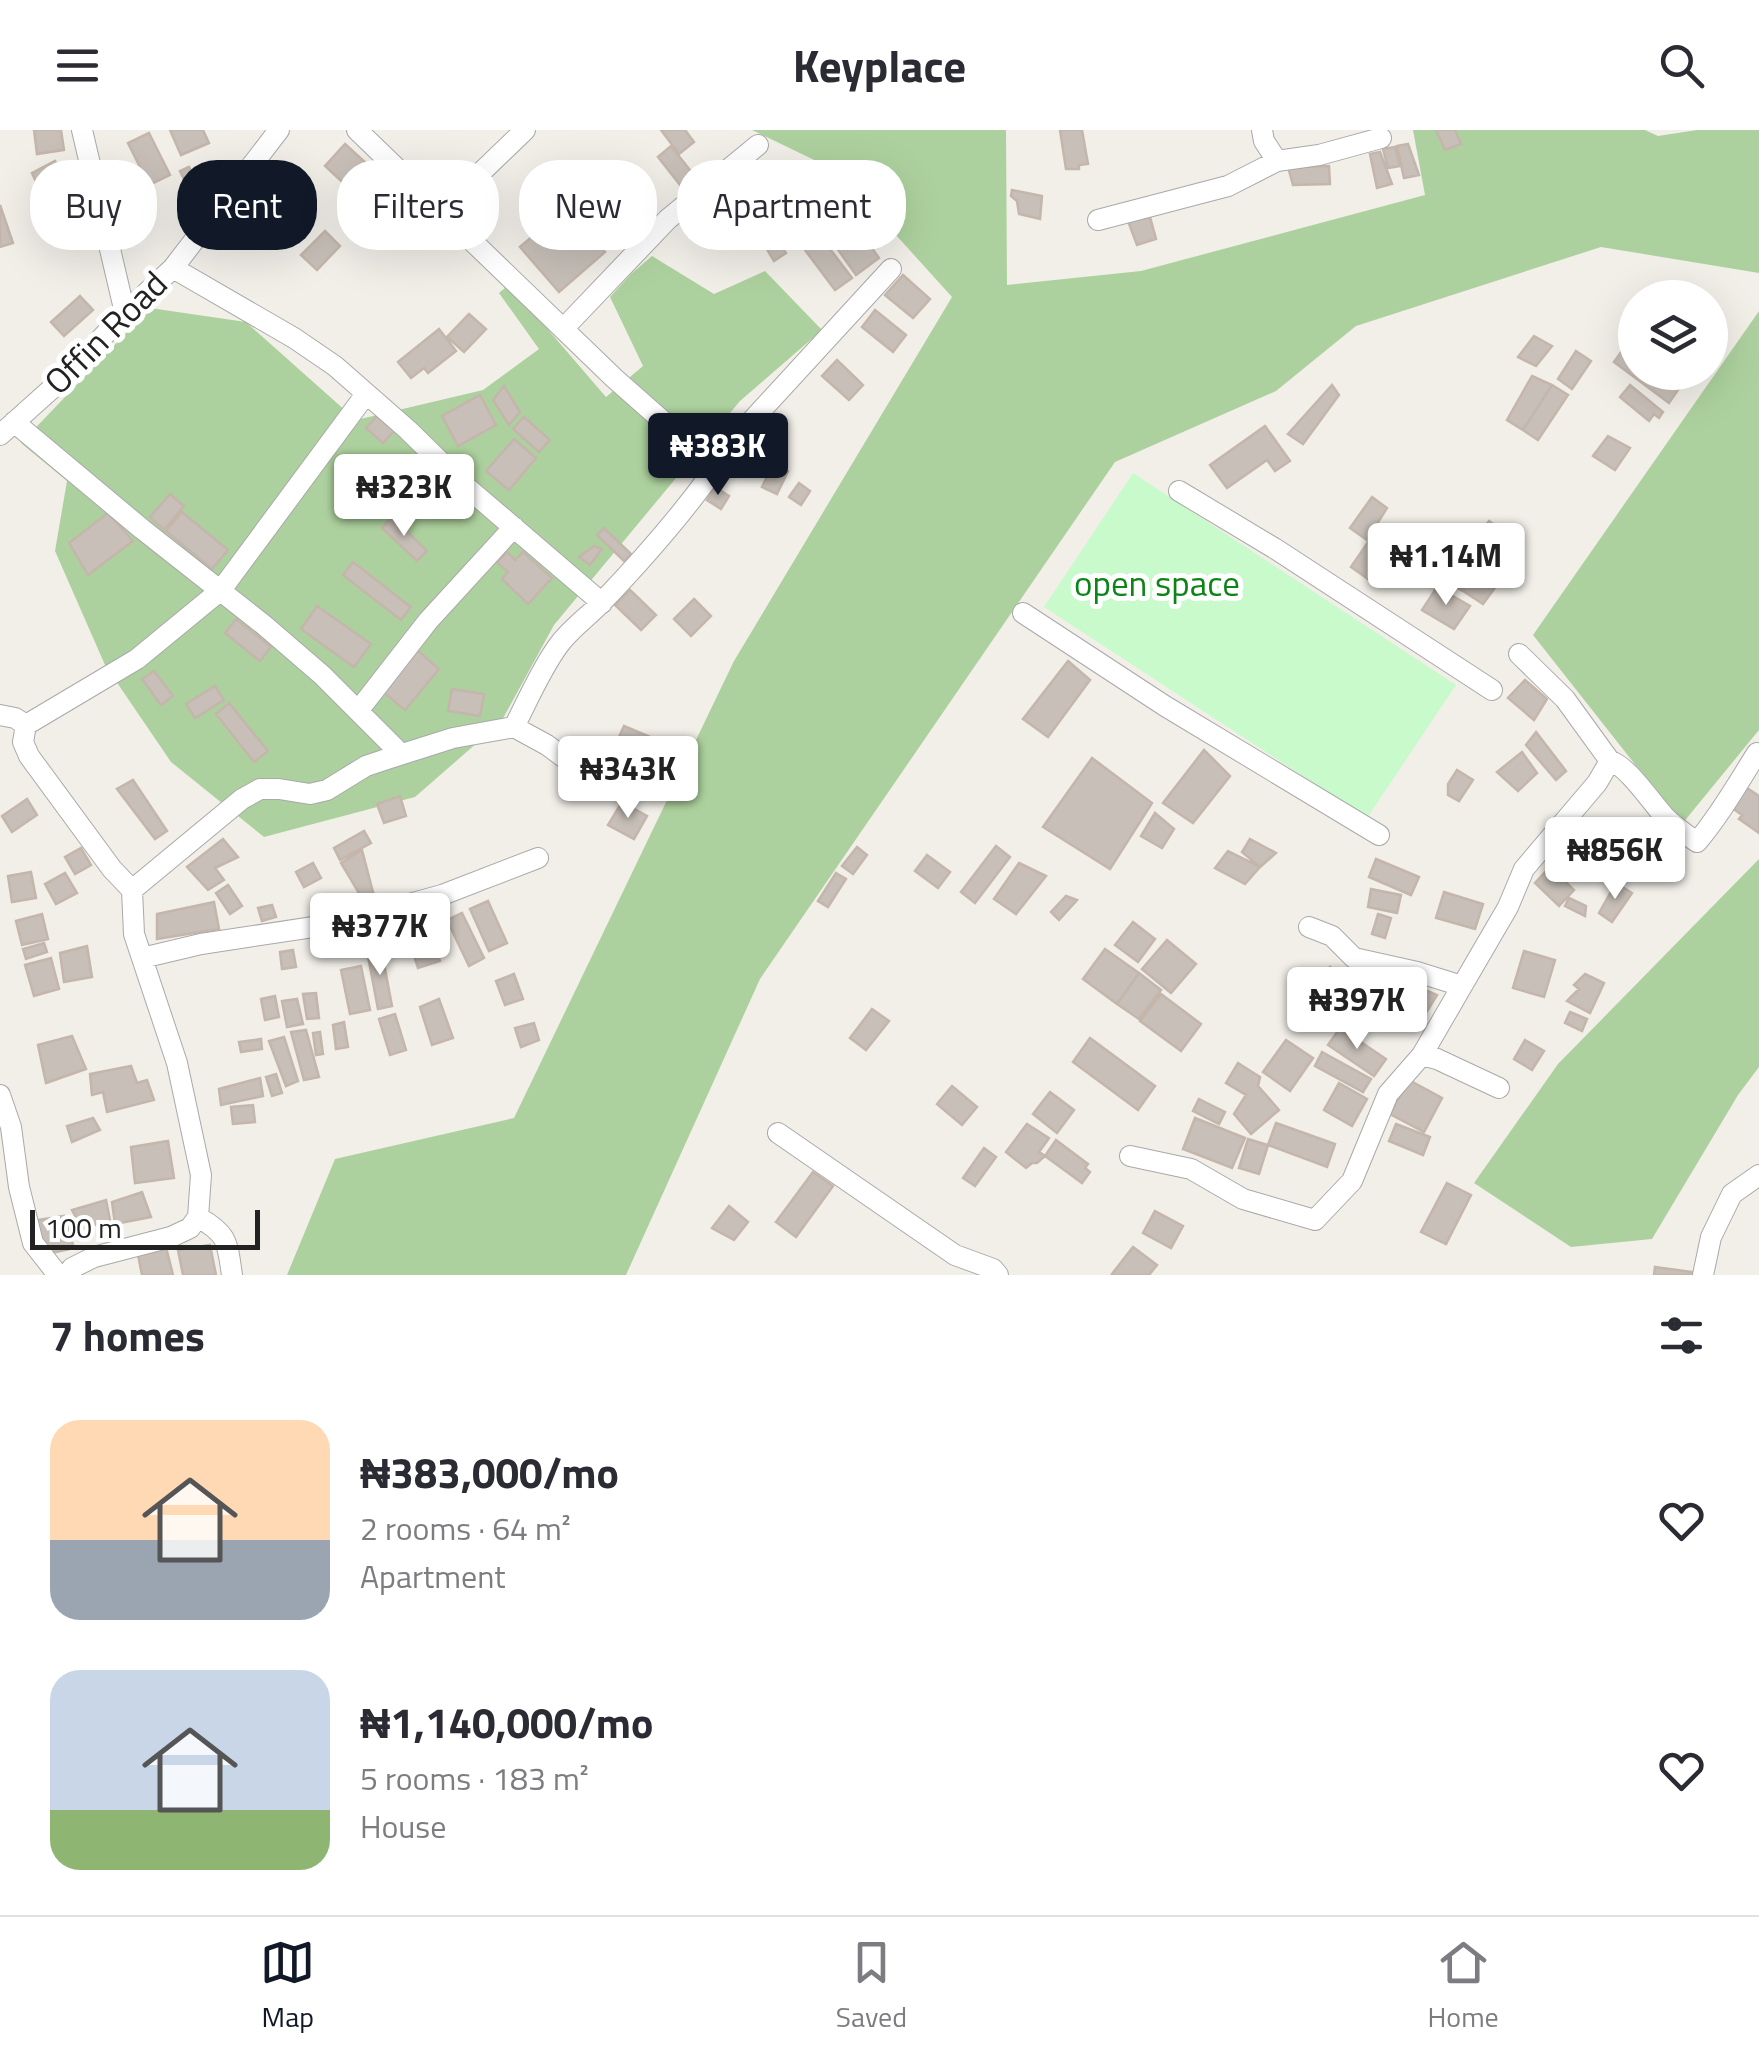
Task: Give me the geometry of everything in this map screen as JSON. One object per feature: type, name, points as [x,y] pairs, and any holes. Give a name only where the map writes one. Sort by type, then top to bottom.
[{"type":"street","points":[[82,130],[125,312]]},
{"type":"street","name":"Offin Road","points":[[7,429],[173,268],[280,130]]},
{"type":"street","points":[[357,130],[387,160]]},
{"type":"street","points":[[494,160],[525,130]]},
{"type":"street","points":[[1262,130],[1277,161]]},
{"type":"street","points":[[1098,220],[1228,186],[1277,161],[1319,155],[1380,138]]},
{"type":"street","points":[[564,330],[668,219],[758,145]]},
{"type":"street","points":[[482,250],[614,378],[716,468]]},
{"type":"street","points":[[173,268],[336,366],[602,602]]},
{"type":"street","points":[[514,728],[561,642],[602,602],[716,468],[734,440],[891,269]]},
{"type":"street","points":[[67,1275],[72,1268],[94,1257],[171,1238],[190,1228],[198,1217],[201,1175],[181,1081],[134,934],[132,890],[112,869],[29,756],[23,742],[26,725],[136,660],[221,590],[366,394]]},
{"type":"street","points":[[7,429],[221,590],[322,675],[401,754]]},
{"type":"street","points":[[1179,491],[1289,557],[1492,690]]},
{"type":"street","points":[[358,711],[428,621],[514,527]]},
{"type":"street","points":[[1023,613],[1165,706],[1379,835]]},
{"type":"street","points":[[1519,654],[1564,699],[1610,761],[1621,764],[1664,816],[1697,842],[1758,753]]},
{"type":"street","points":[[0,715],[26,725]]},
{"type":"street","points":[[132,890],[242,799],[260,789],[310,794],[327,790],[366,766],[453,738],[514,728],[574,764],[614,782]]},
{"type":"street","points":[[1130,1156],[1190,1169],[1244,1199],[1315,1220],[1352,1181],[1388,1094],[1422,1055],[1508,907],[1524,869],[1597,783],[1610,761]]},
{"type":"street","points":[[142,958],[201,944],[340,923],[442,895],[538,858]]},
{"type":"street","points":[[1309,928],[1332,936],[1354,958],[1462,986]]},
{"type":"street","points":[[1422,1055],[1499,1088]]},
{"type":"street","points":[[0,1095],[33,1244],[58,1275]]},
{"type":"street","points":[[778,1133],[956,1255],[993,1269],[998,1275]]},
{"type":"street","points":[[1703,1275],[1710,1236],[1732,1194],[1759,1175]]},
{"type":"street","points":[[198,1217],[221,1232],[227,1243],[232,1275]]},
{"type":"green space","points":[[752,130],[1006,130],[1007,285],[1141,271],[1425,195],[1413,130],[1645,130],[1658,136],[1697,130],[1759,130],[1759,273],[1601,247],[1356,326],[1276,391],[1115,462],[760,979],[626,1275],[287,1275],[335,1159],[514,1118],[734,661],[952,297],[906,246],[906,160],[814,160]]},
{"type":"green space","points":[[652,256],[714,294],[765,271],[822,330],[740,401],[554,625],[501,722],[415,797],[264,837],[171,762],[105,665],[55,551],[67,481],[21,443],[150,308],[246,322],[356,420],[483,390],[539,349],[499,293],[505,288],[526,304],[606,397],[643,366],[610,297]]},
{"type":"green space","points":[[1759,311],[1759,730],[1682,824],[1533,635],[1704,390],[1728,390],[1728,355]]},
{"type":"green space","name":"open space","points":[[1133,473],[1456,685],[1367,818],[1044,607]]},
{"type":"green space","points":[[1759,859],[1759,1067],[1738,1095],[1652,1239],[1571,1247],[1474,1183],[1558,1064]]},
{"type":"building","points":[[34,130],[61,130],[64,150],[37,154]]},
{"type":"building","points":[[170,130],[203,130],[209,143],[181,155]]},
{"type":"building","points":[[661,130],[685,130],[694,142],[679,154]]},
{"type":"building","points":[[1060,130],[1082,130],[1088,164],[1066,169]]},
{"type":"building","points":[[1436,130],[1455,130],[1461,144],[1445,150]]},
{"type":"building","points":[[1436,130],[1455,130],[1461,144],[1445,150]]},
{"type":"building","points":[[149,133],[170,175],[157,181],[157,160],[136,160],[128,143]]},
{"type":"building","points":[[345,144],[363,160],[337,160],[337,177],[325,166]]},
{"type":"building","points":[[1408,144],[1419,175],[1404,178],[1397,146]]},
{"type":"building","points":[[1408,144],[1419,175],[1404,178],[1397,146]]},
{"type":"building","points":[[671,146],[682,160],[677,160],[677,181],[658,157]]},
{"type":"building","points":[[1395,147],[1400,166],[1388,168],[1383,149]]},
{"type":"building","points":[[1395,147],[1400,166],[1388,168],[1383,149]]},
{"type":"building","points":[[1380,152],[1392,184],[1377,188],[1370,154]]},
{"type":"building","points":[[1380,152],[1392,184],[1377,188],[1370,154]]},
{"type":"building","points":[[1329,166],[1330,184],[1293,185],[1288,167]]},
{"type":"building","points":[[1329,166],[1330,184],[1293,185],[1288,167]]},
{"type":"building","points":[[1012,190],[1042,196],[1040,219],[1019,214]]},
{"type":"building","points":[[0,205],[13,243],[0,247]]},
{"type":"building","points":[[1150,217],[1156,239],[1137,245],[1128,221]]},
{"type":"building","points":[[325,231],[337,243],[337,249],[317,270],[301,255],[306,250],[317,250],[317,239]]},
{"type":"building","points":[[523,250],[603,250],[605,252],[559,292]]},
{"type":"building","points":[[767,250],[784,250],[786,253],[774,261]]},
{"type":"building","points":[[805,250],[831,250],[852,278],[835,290]]},
{"type":"building","points":[[838,250],[873,250],[879,258],[856,275]]},
{"type":"building","points":[[903,275],[930,299],[913,318],[885,295]]},
{"type":"building","points":[[80,296],[93,310],[64,336],[51,322]]},
{"type":"building","points":[[875,310],[906,335],[893,352],[862,327]]},
{"type":"building","points":[[469,314],[486,329],[464,352],[447,337]]},
{"type":"building","points":[[439,329],[456,351],[428,373],[424,368],[411,378],[398,362]]},
{"type":"building","points":[[1534,336],[1552,346],[1536,366],[1518,357]]},
{"type":"building","points":[[1534,336],[1552,346],[1536,366],[1518,357]]},
{"type":"building","points":[[1576,351],[1591,361],[1572,389],[1558,379]]},
{"type":"building","points":[[1576,351],[1591,361],[1572,389],[1558,379]]},
{"type":"building","points":[[837,360],[863,385],[849,400],[822,376]]},
{"type":"building","points":[[1532,376],[1552,385],[1523,430],[1507,420]]},
{"type":"building","points":[[1532,376],[1552,385],[1523,430],[1507,420]]},
{"type":"building","points":[[1332,385],[1339,395],[1303,444],[1288,434]]},
{"type":"building","points":[[1552,385],[1568,395],[1538,440],[1523,430]]},
{"type":"building","points":[[1552,385],[1568,395],[1538,440],[1523,430]]},
{"type":"building","points":[[504,386],[520,412],[509,425],[493,400]]},
{"type":"building","points":[[1626,390],[1636,390],[1663,412],[1659,418],[1654,414],[1649,421],[1620,397]]},
{"type":"building","points":[[1626,390],[1636,390],[1663,412],[1659,418],[1654,414],[1649,421],[1620,397]]},
{"type":"building","points":[[1652,390],[1678,390],[1669,403]]},
{"type":"building","points":[[1652,390],[1678,390],[1669,403]]},
{"type":"building","points":[[480,395],[496,425],[458,446],[442,416]]},
{"type":"building","points":[[377,416],[394,431],[383,443],[366,428]]},
{"type":"building","points":[[524,417],[550,440],[539,452],[513,429]]},
{"type":"building","points":[[1265,426],[1290,461],[1275,471],[1267,460],[1227,488],[1210,465]]},
{"type":"building","points":[[1265,426],[1290,461],[1275,471],[1267,460],[1227,488],[1210,465]]},
{"type":"building","points":[[1608,436],[1630,448],[1615,470],[1593,456]]},
{"type":"building","points":[[1608,436],[1630,448],[1615,470],[1593,456]]},
{"type":"building","points":[[514,439],[536,458],[509,490],[486,471]]},
{"type":"building","points":[[420,453],[431,463],[420,473],[410,463]]},
{"type":"building","points":[[773,464],[788,471],[777,494],[762,487]]},
{"type":"building","points":[[799,483],[810,491],[801,505],[789,497]]},
{"type":"building","points":[[715,487],[729,496],[721,509],[707,500]]},
{"type":"building","points":[[170,494],[184,506],[164,530],[150,517]]},
{"type":"building","points":[[1372,497],[1387,508],[1367,540],[1350,528]]},
{"type":"building","points":[[182,512],[228,550],[212,569],[166,531]]},
{"type":"building","points":[[108,513],[133,541],[88,575],[69,543]]},
{"type":"building","points":[[392,517],[427,551],[417,561],[382,528]]},
{"type":"building","points":[[1489,521],[1511,537],[1489,566],[1467,550]]},
{"type":"building","points":[[604,528],[631,554],[624,561],[597,535]]},
{"type":"building","points":[[1375,532],[1391,544],[1368,579],[1351,567]]},
{"type":"building","points":[[1375,532],[1391,544],[1368,579],[1351,567]]},
{"type":"building","points":[[594,546],[602,549],[590,565],[579,557]]},
{"type":"building","points":[[1467,550],[1482,565],[1463,591],[1444,580]]},
{"type":"building","points":[[507,552],[515,560],[523,552],[552,578],[528,604],[502,579],[508,572],[497,562]]},
{"type":"building","points":[[353,562],[411,607],[401,620],[343,575]]},
{"type":"building","points":[[1482,565],[1502,578],[1483,604],[1463,591]]},
{"type":"building","points":[[1482,565],[1502,578],[1483,604],[1463,591]]},
{"type":"building","points":[[1437,587],[1470,606],[1454,629],[1422,610]]},
{"type":"building","points":[[1437,587],[1470,606],[1454,629],[1422,610]]},
{"type":"building","points":[[630,590],[656,615],[641,630],[615,605]]},
{"type":"building","points":[[694,599],[711,616],[691,636],[674,619]]},
{"type":"building","points":[[317,606],[371,644],[354,667],[301,629]]},
{"type":"building","points":[[236,619],[271,647],[260,661],[225,633]]},
{"type":"building","points":[[416,649],[439,669],[405,710],[382,691]]},
{"type":"building","points":[[1068,661],[1090,680],[1048,737],[1023,719]]},
{"type":"building","points":[[154,671],[173,696],[161,705],[142,679]]},
{"type":"building","points":[[1525,680],[1547,699],[1534,720],[1508,698]]},
{"type":"building","points":[[215,686],[224,700],[195,718],[186,704]]},
{"type":"building","points":[[452,689],[484,694],[480,716],[448,711]]},
{"type":"building","points":[[229,703],[268,751],[254,762],[216,714]]},
{"type":"building","points":[[624,726],[650,737],[641,757],[615,746]]},
{"type":"building","points":[[1536,732],[1566,771],[1556,780],[1526,745]]},
{"type":"building","points":[[1204,750],[1230,776],[1193,823],[1163,803]]},
{"type":"building","points":[[1204,750],[1230,776],[1193,823],[1163,803]]},
{"type":"building","points":[[1522,752],[1537,773],[1518,791],[1497,772]]},
{"type":"building","points":[[1092,758],[1152,803],[1110,869],[1043,827]]},
{"type":"building","points":[[1457,770],[1473,780],[1459,801],[1448,795],[1448,784]]},
{"type":"building","points":[[133,780],[167,831],[155,839],[117,789]]},
{"type":"building","points":[[1747,788],[1759,796],[1759,833],[1739,819],[1742,815],[1732,808]]},
{"type":"building","points":[[400,796],[406,816],[384,823],[377,804]]},
{"type":"building","points":[[27,799],[37,815],[12,832],[2,816]]},
{"type":"building","points":[[622,802],[647,816],[634,839],[608,825]]},
{"type":"building","points":[[1155,813],[1174,829],[1162,848],[1141,836]]},
{"type":"building","points":[[364,831],[371,843],[340,860],[334,848]]},
{"type":"building","points":[[223,839],[238,857],[215,868],[224,880],[208,890],[187,867]]},
{"type":"building","points":[[1250,839],[1276,853],[1260,867],[1242,852]]},
{"type":"building","points":[[996,846],[1010,857],[975,903],[961,892]]},
{"type":"building","points":[[857,847],[867,855],[853,874],[842,866]]},
{"type":"building","points":[[81,848],[91,865],[75,874],[65,857]]},
{"type":"building","points":[[362,850],[375,900],[366,905],[341,863]]},
{"type":"building","points":[[1228,851],[1260,867],[1245,884],[1215,868]]},
{"type":"building","points":[[927,855],[950,872],[938,888],[915,871]]},
{"type":"building","points":[[927,855],[950,872],[938,888],[915,871]]},
{"type":"building","points":[[1376,859],[1419,877],[1411,895],[1369,877]]},
{"type":"building","points":[[313,863],[321,878],[304,887],[296,872]]},
{"type":"building","points":[[1019,863],[1046,876],[1016,914],[994,899]]},
{"type":"building","points":[[1550,867],[1574,890],[1559,906],[1535,883]]},
{"type":"building","points":[[31,872],[36,898],[12,902],[8,876]]},
{"type":"building","points":[[65,873],[77,893],[56,904],[45,884]]},
{"type":"building","points":[[836,873],[846,879],[828,907],[818,901]]},
{"type":"building","points":[[1616,883],[1632,893],[1612,922],[1599,913]]},
{"type":"building","points":[[228,885],[242,906],[230,914],[216,893]]},
{"type":"building","points":[[1371,889],[1401,895],[1397,913],[1368,907]]},
{"type":"building","points":[[1444,892],[1483,904],[1475,929],[1436,918]]},
{"type":"building","points":[[1066,896],[1077,900],[1059,920],[1051,912]]},
{"type":"building","points":[[1569,898],[1586,906],[1585,916],[1565,906]]},
{"type":"building","points":[[488,901],[507,943],[489,951],[470,909]]},
{"type":"building","points":[[214,902],[219,929],[157,939],[157,914]]},
{"type":"building","points":[[272,905],[276,917],[262,921],[258,908]]},
{"type":"building","points":[[424,911],[440,961],[418,968],[402,918]]},
{"type":"building","points":[[462,913],[484,958],[469,966],[447,920]]},
{"type":"building","points":[[42,914],[48,939],[22,945],[16,921]]},
{"type":"building","points":[[1378,914],[1391,918],[1385,938],[1372,934]]},
{"type":"building","points":[[1133,922],[1155,939],[1138,962],[1115,945]]},
{"type":"building","points":[[356,930],[361,951],[347,954],[342,934]]},
{"type":"building","points":[[1167,940],[1196,964],[1171,993],[1142,969]]},
{"type":"building","points":[[44,943],[47,952],[26,959],[23,949]]},
{"type":"building","points":[[87,946],[92,977],[64,982],[60,953]]},
{"type":"building","points":[[381,948],[392,1006],[378,1009],[367,951]]},
{"type":"building","points":[[1105,949],[1139,973],[1117,1004],[1083,979]]},
{"type":"building","points":[[293,950],[296,967],[282,969],[280,952]]},
{"type":"building","points":[[1524,951],[1555,960],[1544,997],[1513,988]]},
{"type":"building","points":[[51,958],[59,989],[34,996],[25,965]]},
{"type":"building","points":[[1367,965],[1437,995],[1418,1026],[1354,986]]},
{"type":"building","points":[[361,966],[370,1010],[350,1014],[341,970]]},
{"type":"building","points":[[1330,967],[1353,986],[1332,1011],[1309,992]]},
{"type":"building","points":[[1139,973],[1161,990],[1139,1019],[1117,1004]]},
{"type":"building","points":[[514,974],[523,999],[505,1005],[496,981]]},
{"type":"building","points":[[1585,974],[1604,983],[1590,1013],[1567,1001],[1579,989],[1574,985]]},
{"type":"building","points":[[316,993],[319,1018],[307,1019],[303,994]]},
{"type":"building","points":[[1161,994],[1201,1024],[1181,1051],[1140,1021]]},
{"type":"building","points":[[275,996],[279,1017],[265,1020],[261,999]]},
{"type":"building","points":[[297,999],[303,1024],[287,1027],[282,1001]]},
{"type":"building","points":[[439,999],[453,1038],[432,1045],[420,1007]]},
{"type":"building","points":[[872,1009],[889,1021],[866,1050],[850,1038]]},
{"type":"building","points":[[1570,1012],[1587,1019],[1582,1031],[1565,1023]]},
{"type":"building","points":[[395,1014],[406,1050],[390,1055],[379,1019]]},
{"type":"building","points":[[344,1022],[348,1047],[336,1049],[333,1025]]},
{"type":"building","points":[[534,1023],[539,1040],[521,1047],[515,1028]]},
{"type":"building","points":[[1340,1028],[1386,1059],[1374,1076],[1328,1045]]},
{"type":"building","points":[[306,1030],[319,1077],[304,1080],[291,1032]]},
{"type":"building","points":[[320,1032],[323,1054],[316,1055],[313,1033]]},
{"type":"building","points":[[72,1036],[86,1069],[46,1083],[38,1045]]},
{"type":"building","points":[[284,1037],[298,1081],[286,1086],[269,1041]]},
{"type":"building","points":[[1090,1038],[1155,1086],[1138,1110],[1073,1062]]},
{"type":"building","points":[[261,1039],[262,1049],[241,1052],[239,1042]]},
{"type":"building","points":[[1286,1040],[1313,1058],[1290,1091],[1263,1072]]},
{"type":"building","points":[[1525,1040],[1544,1051],[1532,1070],[1514,1059]]},
{"type":"building","points":[[1322,1052],[1371,1079],[1363,1092],[1315,1066]]},
{"type":"building","points":[[1238,1063],[1260,1077],[1258,1086],[1279,1110],[1251,1134],[1234,1114],[1246,1095],[1226,1083]]},
{"type":"building","points":[[131,1066],[137,1083],[147,1080],[154,1100],[107,1112],[103,1092],[92,1095],[90,1074]]},
{"type":"building","points":[[276,1074],[282,1093],[272,1096],[266,1077]]},
{"type":"building","points":[[260,1078],[263,1096],[221,1105],[219,1089]]},
{"type":"building","points":[[1409,1080],[1442,1098],[1424,1132],[1390,1114]]},
{"type":"building","points":[[1339,1083],[1367,1099],[1352,1126],[1324,1110]]},
{"type":"building","points":[[952,1086],[977,1107],[962,1125],[937,1104]]},
{"type":"building","points":[[1050,1092],[1074,1110],[1057,1133],[1033,1114]]},
{"type":"building","points":[[1199,1099],[1225,1112],[1219,1124],[1193,1111]]},
{"type":"building","points":[[253,1105],[255,1122],[233,1124],[231,1107]]},
{"type":"building","points":[[93,1118],[100,1130],[72,1142],[67,1126]]},
{"type":"building","points":[[1195,1118],[1245,1138],[1232,1168],[1183,1149]]},
{"type":"building","points":[[1276,1123],[1335,1144],[1327,1167],[1268,1145]]},
{"type":"building","points":[[1027,1124],[1049,1138],[1039,1152],[1045,1156],[1026,1168],[1006,1152]]},
{"type":"building","points":[[1396,1124],[1430,1137],[1423,1155],[1389,1141]]},
{"type":"building","points":[[1248,1139],[1268,1145],[1259,1174],[1239,1168]]},
{"type":"building","points":[[1056,1140],[1088,1164],[1085,1168],[1090,1172],[1082,1183],[1045,1156]]},
{"type":"building","points":[[168,1141],[174,1178],[135,1183],[131,1147]]},
{"type":"building","points":[[984,1148],[996,1157],[975,1186],[963,1178]]},
{"type":"building","points":[[813,1172],[833,1186],[796,1237],[776,1222]]},
{"type":"building","points":[[1447,1183],[1471,1195],[1446,1244],[1421,1232]]},
{"type":"building","points":[[142,1192],[151,1217],[115,1224],[112,1202]]},
{"type":"building","points":[[106,1200],[110,1220],[82,1229],[72,1210]]},
{"type":"building","points":[[729,1206],[748,1222],[734,1240],[712,1228]]},
{"type":"building","points":[[1155,1211],[1183,1226],[1171,1248],[1143,1233]]},
{"type":"building","points":[[64,1216],[74,1248],[47,1254],[32,1221]]},
{"type":"building","points":[[210,1245],[216,1275],[183,1275],[178,1250]]},
{"type":"building","points":[[166,1247],[173,1275],[142,1275],[138,1255]]},
{"type":"building","points":[[1133,1247],[1157,1265],[1149,1275],[1112,1274]]},
{"type":"building","points":[[1655,1267],[1692,1272],[1654,1275]]}]
